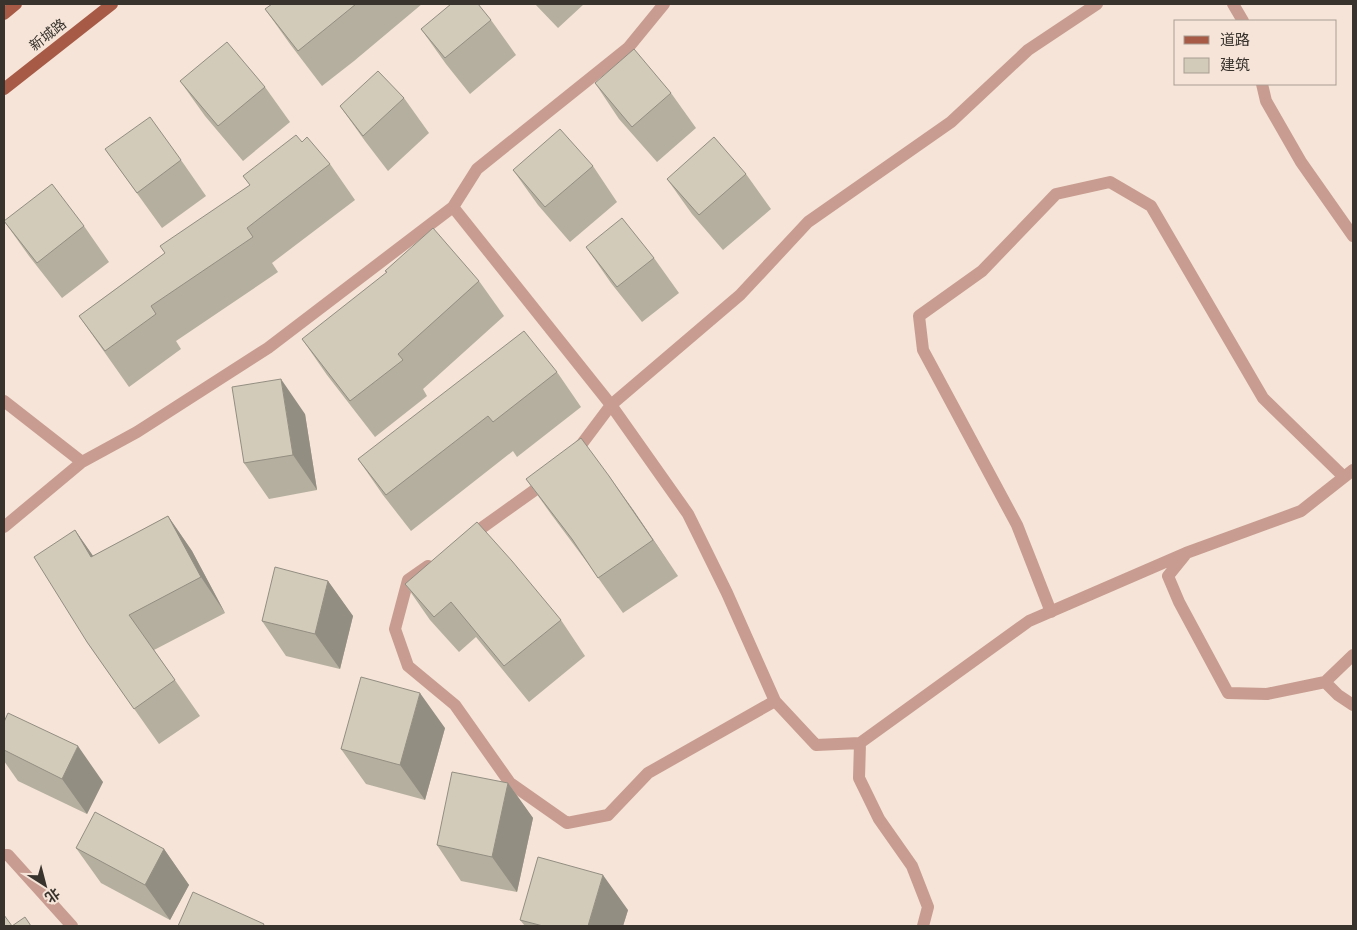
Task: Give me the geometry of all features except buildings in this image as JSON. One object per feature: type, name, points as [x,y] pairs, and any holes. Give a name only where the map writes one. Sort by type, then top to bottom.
[{"type":"main road","points":[[4,14],[16,4]]},
{"type":"main road","name":"新城路","points":[[4,89],[112,4]]},
{"type":"lane","points":[[5,522],[82,462],[138,432],[268,348],[452,208],[477,170],[628,48],[664,4]]},
{"type":"lane","points":[[567,459],[581,446],[611,405],[740,295],[808,222],[951,122],[1028,50],[1097,4]]},
{"type":"lane","points":[[1233,4],[1242,20]]},
{"type":"lane","points":[[1262,85],[1266,101],[1301,162],[1353,236]]},
{"type":"lane","points":[[452,208],[611,405],[688,514],[727,593],[776,701],[816,745],[860,743],[1029,621],[1051,612],[1186,553],[1301,511],[1348,473],[1263,398],[1151,206],[1110,182],[1056,194],[982,271],[920,316],[923,350],[1017,525],[1051,612]]},
{"type":"lane","points":[[4,402],[82,462]]},
{"type":"lane","points":[[462,542],[538,487],[553,473]]},
{"type":"lane","points":[[1186,553],[1168,576],[1228,693],[1267,694],[1325,682],[1353,655]]},
{"type":"lane","points":[[439,558],[408,580],[395,629],[408,666],[454,705],[510,783],[568,823],[608,815],[648,773],[776,701]]},
{"type":"lane","points":[[1325,682],[1338,695],[1353,705]]},
{"type":"lane","points":[[860,743],[859,778],[879,819],[912,866],[928,907],[923,926]]},
{"type":"lane","points":[[4,855],[8,855],[72,926]]}]
